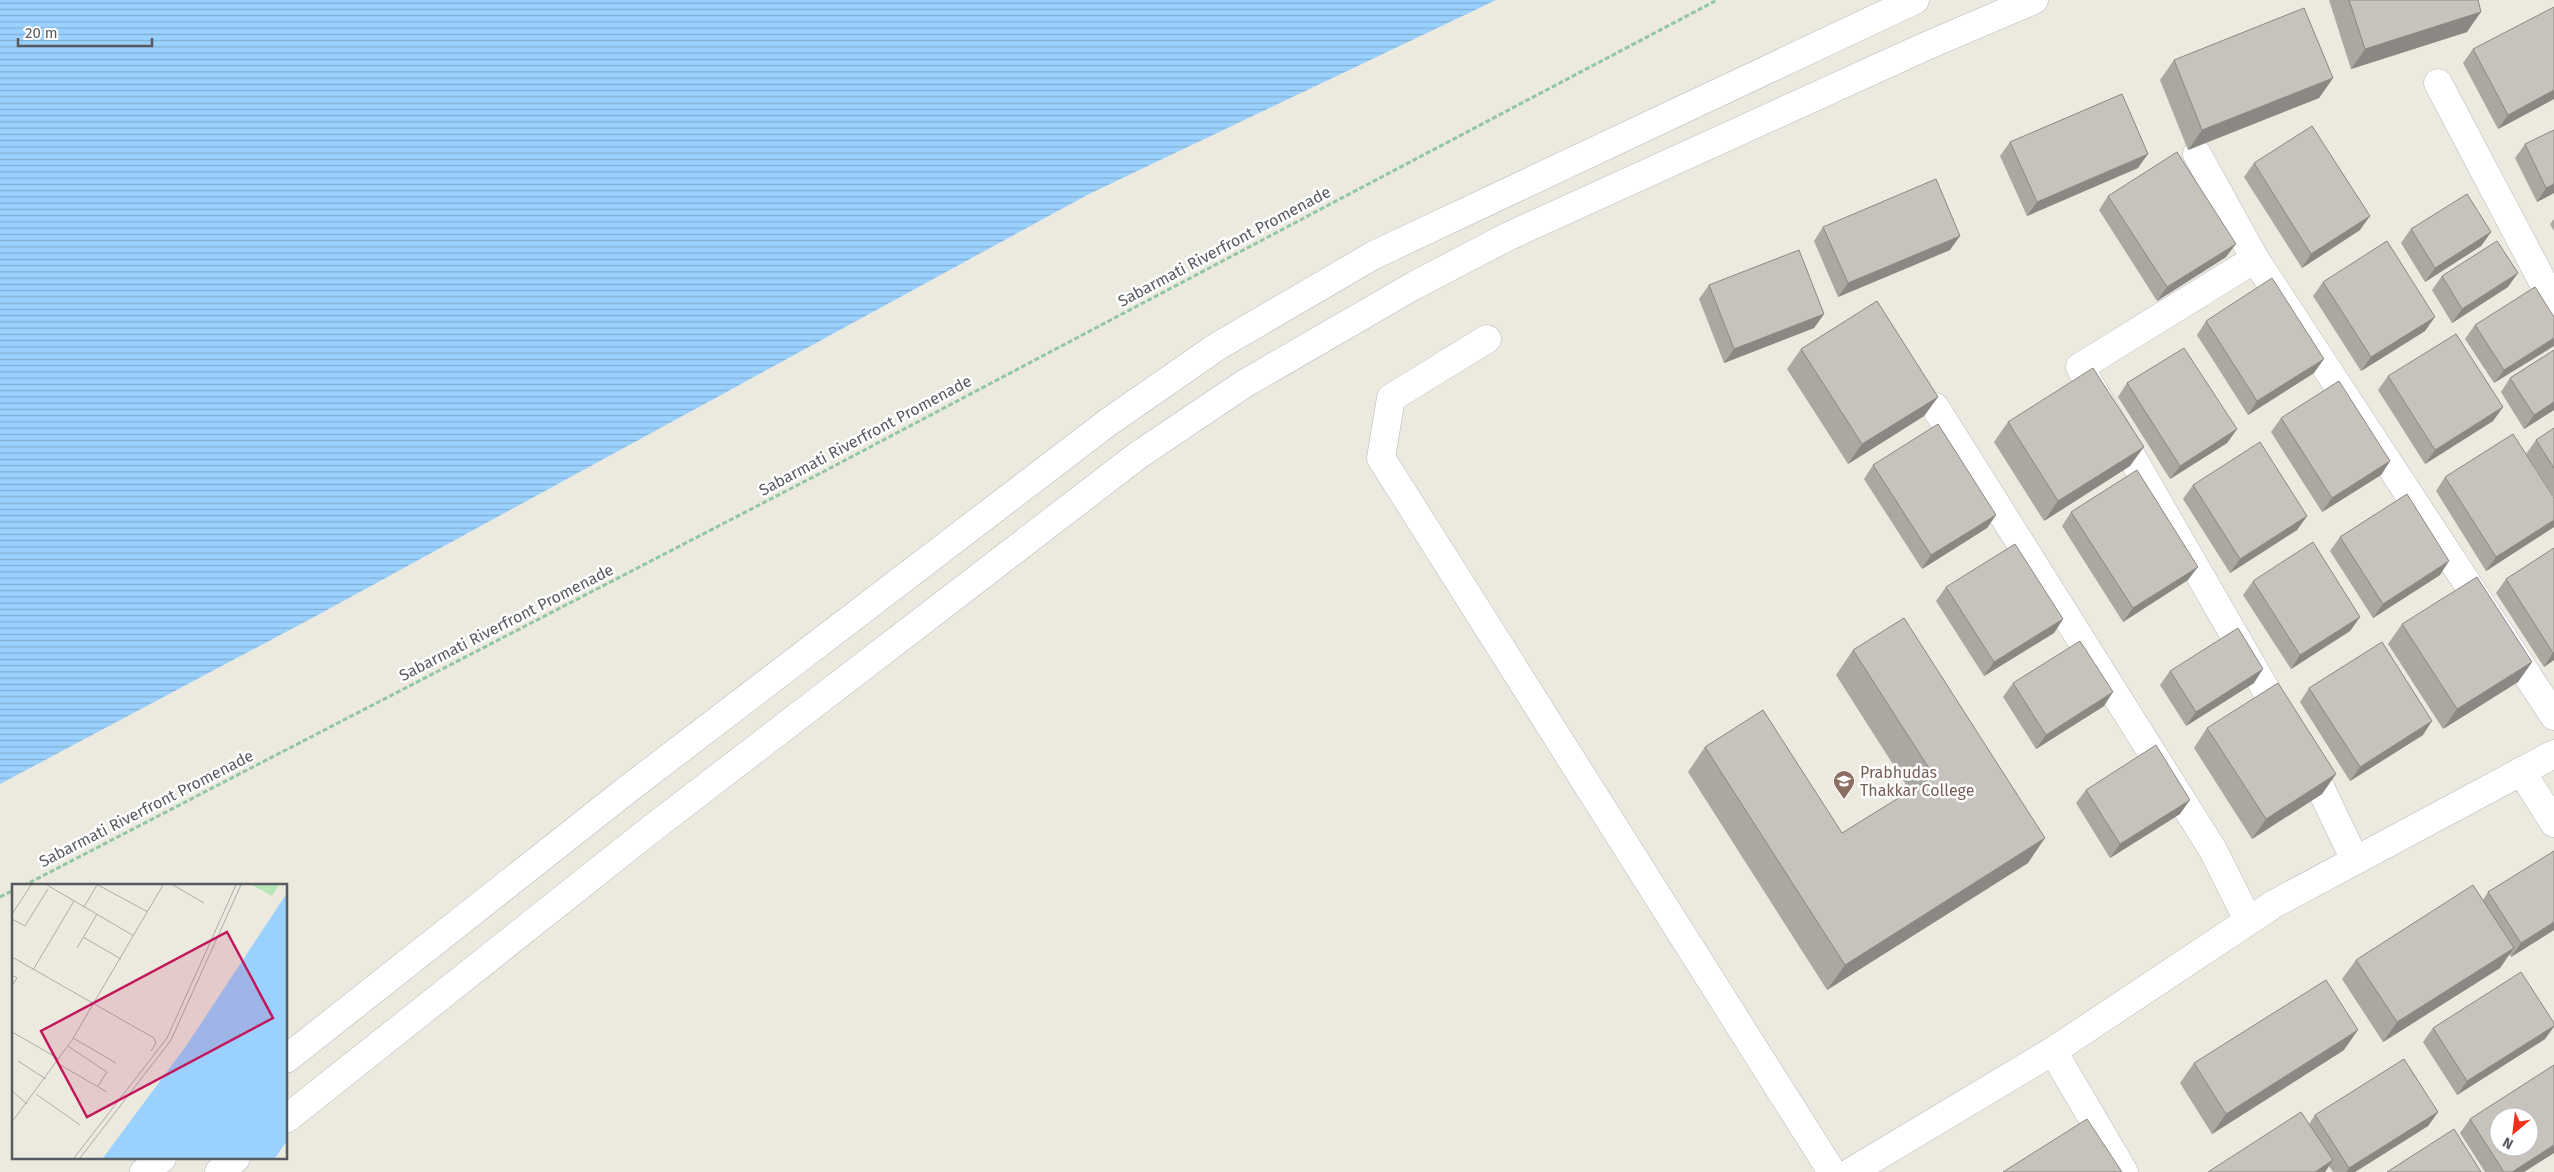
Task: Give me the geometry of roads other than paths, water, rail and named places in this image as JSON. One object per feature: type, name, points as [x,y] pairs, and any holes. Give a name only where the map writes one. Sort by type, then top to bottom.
[{"type":"street","points":[[288,1058],[628,789],[1107,423],[1218,346],[1374,255],[1915,0]]},
{"type":"street","points":[[288,1117],[650,830],[1137,456],[1244,384],[1415,285],[1509,236],[1924,47],[2034,0]]},
{"type":"street","points":[[2438,83],[2554,303]]},
{"type":"street","points":[[2197,154],[2255,259],[2554,716]]},
{"type":"street","points":[[2255,259],[2080,367],[2315,774],[2355,860]]},
{"type":"street","points":[[1487,339],[1391,398],[1381,458],[1832,1172]]},
{"type":"street","points":[[1935,407],[2213,850],[2248,920]]},
{"type":"street","points":[[1851,1172],[2052,1051],[2274,904],[2554,754]]},
{"type":"street","points":[[2521,771],[2554,823]]},
{"type":"street","points":[[2052,1051],[2124,1172]]},
{"type":"street","points":[[144,1172],[159,1160]]},
{"type":"street","points":[[219,1172],[234,1160]]},
{"type":"water","points":[[0,0],[1496,0],[1089,194],[314,617],[0,784]]},
{"type":"place","name":"Prabhudas Thakkar College","points":[[1844,800]]}]
